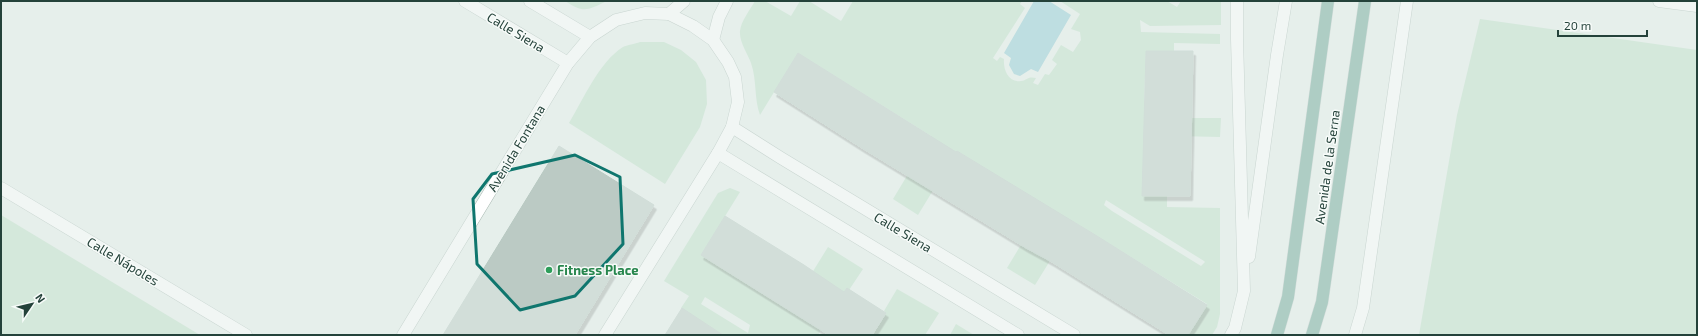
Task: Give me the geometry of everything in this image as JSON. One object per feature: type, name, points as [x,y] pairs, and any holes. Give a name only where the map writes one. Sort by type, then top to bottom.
[{"type":"main road","name":"Avenida de la Serna","points":[[1278,335],[1288,297],[1328,1]]},
{"type":"main road","name":"Avenida de la Serna","points":[[1312,335],[1322,302],[1365,1]]},
{"type":"street","name":"Calle Siena","points":[[465,1],[568,63]]},
{"type":"street","points":[[530,1],[590,37]]},
{"type":"street","points":[[669,14],[684,1]]},
{"type":"street","points":[[713,40],[718,17],[727,1]]},
{"type":"street","points":[[1237,1],[1244,291]]},
{"type":"street","points":[[1231,335],[1235,328],[1244,291],[1286,1]]},
{"type":"street","points":[[1355,335],[1363,308],[1407,1]]},
{"type":"street","points":[[1660,1],[1697,6]]},
{"type":"street","name":"Avenida Fontana","points":[[403,335],[568,63],[590,37],[616,20],[645,13],[669,14],[693,26],[713,40],[728,62],[735,77],[738,102],[732,127],[718,153],[605,335]]},
{"type":"street","name":"Calle Siena","points":[[732,127],[1074,335]]},
{"type":"street","points":[[718,153],[1018,335]]},
{"type":"street","name":"Calle Nápoles","points":[[1,188],[246,335]]},
{"type":"highlighted area","points":[[575,155],[620,177],[623,244],[575,296],[520,310],[477,264],[473,199],[492,174]]},
{"type":"green space","points":[[565,1],[607,1],[589,9],[581,9]]},
{"type":"green space","points":[[755,1],[765,1],[791,16],[800,1],[809,1],[841,21],[853,1],[1022,1],[1020,4],[1025,8],[993,58],[997,61],[1000,57],[1004,59],[1004,67],[1007,74],[1013,80],[1021,81],[1029,78],[1036,78],[1033,83],[1038,85],[1045,74],[1049,75],[1057,64],[1052,60],[1061,45],[1073,52],[1081,40],[1080,32],[1071,29],[1080,14],[1060,1],[1167,1],[1177,7],[1181,1],[1221,1],[1221,25],[1150,26],[1140,20],[1141,32],[1220,34],[1220,44],[1174,43],[1174,51],[1146,51],[1144,103],[1169,104],[1170,118],[1221,118],[1220,137],[1177,136],[1167,196],[1167,207],[1220,208],[1220,314],[1217,327],[1212,335],[1188,335],[1207,304],[1074,222],[1035,285],[1007,268],[1045,205],[957,151],[918,215],[893,199],[931,136],[798,53],[760,115],[753,69],[750,59],[742,44],[740,35],[742,23]],"holes":[[[1106,200],[1205,262],[1201,266],[1112,211],[1104,205]]]},
{"type":"green space","points":[[1480,19],[1697,50],[1697,335],[1419,335],[1457,115]]},
{"type":"green space","points":[[640,42],[664,42],[681,50],[696,62],[706,80],[707,104],[700,127],[665,184],[569,123],[592,82],[606,62],[623,47]]},
{"type":"green space","points":[[730,188],[740,192],[701,255],[789,310],[828,247],[863,269],[849,290],[846,289],[818,335],[723,335],[681,308],[689,296],[664,281],[718,193]],"holes":[[[705,297],[750,325],[748,333],[701,304]]]},
{"type":"green space","points":[[1,215],[200,335],[1,335]]},
{"type":"green space","points":[[897,289],[939,313],[925,335],[873,335],[886,313],[884,311]]},
{"type":"green space","points":[[956,324],[974,335],[950,335]]},
{"type":"water","points":[[1034,1],[1049,1],[1071,15],[1038,72],[1031,69],[1020,76],[1014,74],[1009,65],[1011,58],[1004,53]]},
{"type":"building","points":[[1146,51],[1193,51],[1190,196],[1142,196]]},
{"type":"building","points":[[798,53],[956,152],[957,151],[1097,236],[1207,305],[1188,335],[1169,335],[1052,262],[1026,248],[862,148],[774,92]]},
{"type":"building","name":"Fitness Place","points":[[559,146],[654,205],[575,335],[443,335]]},
{"type":"building","points":[[725,216],[804,265],[844,292],[847,288],[886,313],[872,335],[829,335],[701,255]]},
{"type":"building","points":[[682,308],[723,335],[665,335]]},
{"type":"place","name":"Fitness Place","points":[[549,270]]}]
